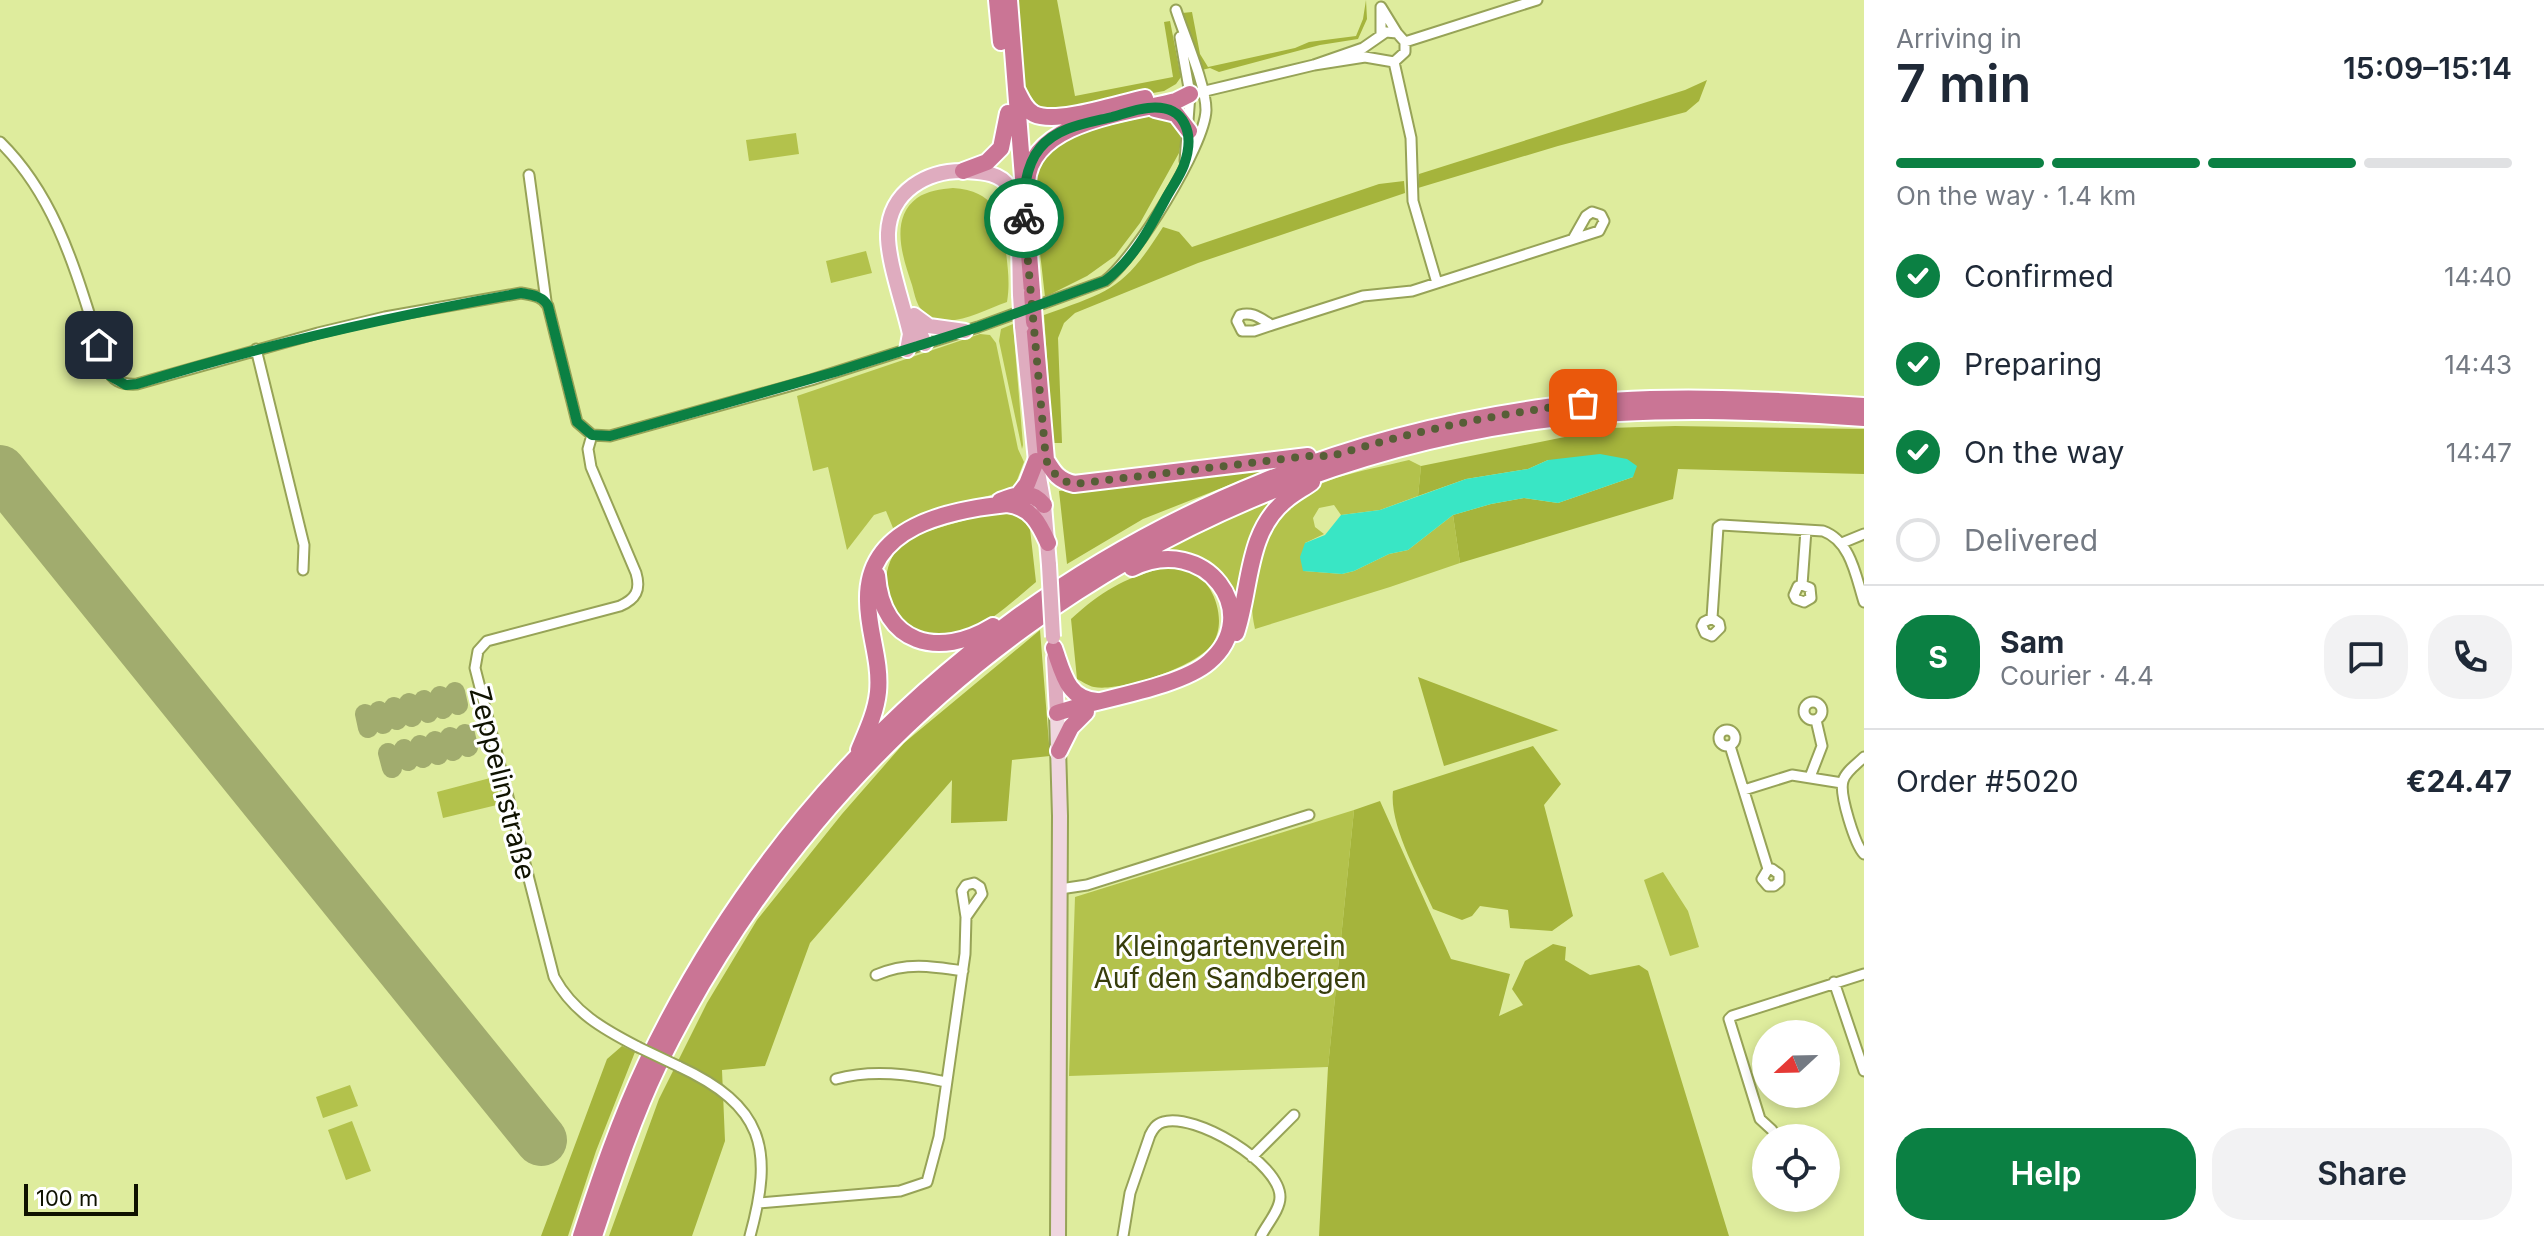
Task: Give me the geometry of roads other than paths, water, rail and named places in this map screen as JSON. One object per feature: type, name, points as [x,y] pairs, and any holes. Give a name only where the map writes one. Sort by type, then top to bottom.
[{"type":"highway","points":[[997,0],[1019,202]]},
{"type":"highway","points":[[1009,0],[1019,202],[1041,460],[1020,493]]},
{"type":"highway","points":[[1014,84],[1026,107],[1033,114],[1045,117],[1177,91],[1196,93]]},
{"type":"highway","points":[[1019,202],[1031,162],[1047,141],[1072,127],[1196,93]]},
{"type":"highway","points":[[1150,108],[1176,114],[1189,131]]},
{"type":"highway","points":[[963,171],[987,162],[1001,148],[1008,113]]},
{"type":"highway","points":[[594,1236],[626,1142],[670,1043],[767,883],[845,787],[942,693],[1067,597],[1190,527],[1332,463],[1449,424],[1583,403],[1720,398],[1864,406]]},
{"type":"highway","points":[[581,1236],[616,1136],[645,1067],[691,980],[757,876],[791,831],[855,758],[933,684],[1063,583],[1184,515],[1263,481],[1463,434],[1584,415],[1719,410],[1864,418]]},
{"type":"highway","points":[[1041,460],[1062,481],[1074,484],[1317,455],[1332,463]]},
{"type":"highway","points":[[1057,713],[1086,712],[1188,680],[1214,666],[1229,649],[1235,636],[1254,551],[1264,527],[1285,500],[1332,463]]},
{"type":"highway","points":[[987,506],[1020,493],[1033,495],[1044,505]]},
{"type":"highway","points":[[855,758],[868,729],[878,694],[878,659],[868,600],[877,561],[904,531],[931,519],[987,506],[1007,504],[1024,508],[1036,520],[1048,543]]},
{"type":"highway","points":[[1057,713],[1187,675],[1211,661],[1228,635],[1230,611],[1221,585],[1202,567],[1178,558],[1165,557],[1143,563],[1067,597]]},
{"type":"highway","points":[[877,561],[879,594],[887,614],[903,632],[924,642],[960,641],[1023,612]]},
{"type":"highway","points":[[1054,643],[1070,690],[1083,698],[1102,701]]},
{"type":"highway","points":[[1060,754],[1071,727],[1086,712]]},
{"type":"main road","points":[[907,350],[910,334],[888,233],[892,214],[906,189],[922,179],[963,171],[997,176],[1019,202]]},
{"type":"main road","points":[[898,282],[925,344]]},
{"type":"main road","points":[[910,310],[918,320],[929,326],[965,331]]},
{"type":"main road","points":[[1041,460],[1060,754],[1058,1236]]},
{"type":"street","points":[[1405,42],[1537,0]]},
{"type":"street","points":[[1380,4],[1405,42],[1405,52],[1394,62]]},
{"type":"street","points":[[1380,4],[1379,37],[1375,50],[1380,58]]},
{"type":"street","points":[[592,435],[610,436],[662,423],[907,350],[1088,289],[1112,276],[1131,256],[1146,233],[1199,141],[1205,124],[1206,106],[1196,93],[1176,10],[1196,93],[1184,164]]},
{"type":"street","points":[[1314,65],[1379,37],[1397,33]]},
{"type":"street","points":[[1196,93],[1314,65],[1365,57],[1394,62]]},
{"type":"street","points":[[1394,62],[1411,138],[1413,201],[1437,283]]},
{"type":"street","points":[[0,142],[27,172],[52,212],[110,376],[126,385],[385,317],[521,293],[546,301]]},
{"type":"street","name":"Zeppelinstraße","points":[[529,175],[546,301],[574,413],[581,428],[592,435],[588,449],[591,467],[636,573],[639,589],[620,606],[487,641],[478,651],[475,668],[554,977],[580,1012],[597,1025],[706,1079],[729,1095],[744,1112],[760,1149],[762,1175],[759,1203]]},
{"type":"street","points":[[1272,325],[1363,296],[1401,293],[1437,283],[1573,239]]},
{"type":"street","points":[[256,349],[304,545],[303,570]]},
{"type":"street","points":[[1712,618],[1718,527],[1721,525],[1832,534],[1842,543],[1864,602]]},
{"type":"street","points":[[1802,585],[1806,530]]},
{"type":"street","points":[[1842,543],[1864,534]]},
{"type":"street","points":[[1810,777],[1822,746],[1816,720]]},
{"type":"street","points":[[1730,746],[1768,869]]},
{"type":"street","points":[[1864,757],[1842,783],[1842,793],[1856,839],[1864,854]]},
{"type":"street","points":[[1744,790],[1782,777],[1810,777],[1842,783]]},
{"type":"street","points":[[1060,889],[1087,885],[1309,815]]},
{"type":"street","points":[[750,1236],[759,1203],[900,1191],[927,1182],[939,1137],[963,971],[966,917]]},
{"type":"street","points":[[876,975],[905,966],[924,965],[963,971]]},
{"type":"street","points":[[1765,1124],[1760,1119],[1729,1019],[1864,974]]},
{"type":"street","points":[[1834,982],[1864,1071]]},
{"type":"street","points":[[836,1079],[852,1075],[890,1074],[946,1082]]},
{"type":"street","points":[[1252,1157],[1294,1115]]},
{"type":"street","points":[[1123,1236],[1133,1182],[1155,1126],[1174,1121],[1206,1129],[1237,1145],[1275,1181],[1280,1193],[1279,1204],[1261,1236]]},
{"type":"water","points":[[1600,454],[1627,459],[1637,466],[1633,477],[1558,503],[1524,498],[1453,515],[1408,550],[1389,554],[1354,571],[1342,574],[1303,571],[1300,557],[1305,543],[1325,535],[1341,515],[1380,510],[1466,479],[1528,469],[1548,460]]},
{"type":"park label","name":"Kleingartenverein Auf den Sandbergen","points":[[1230,962]]}]
